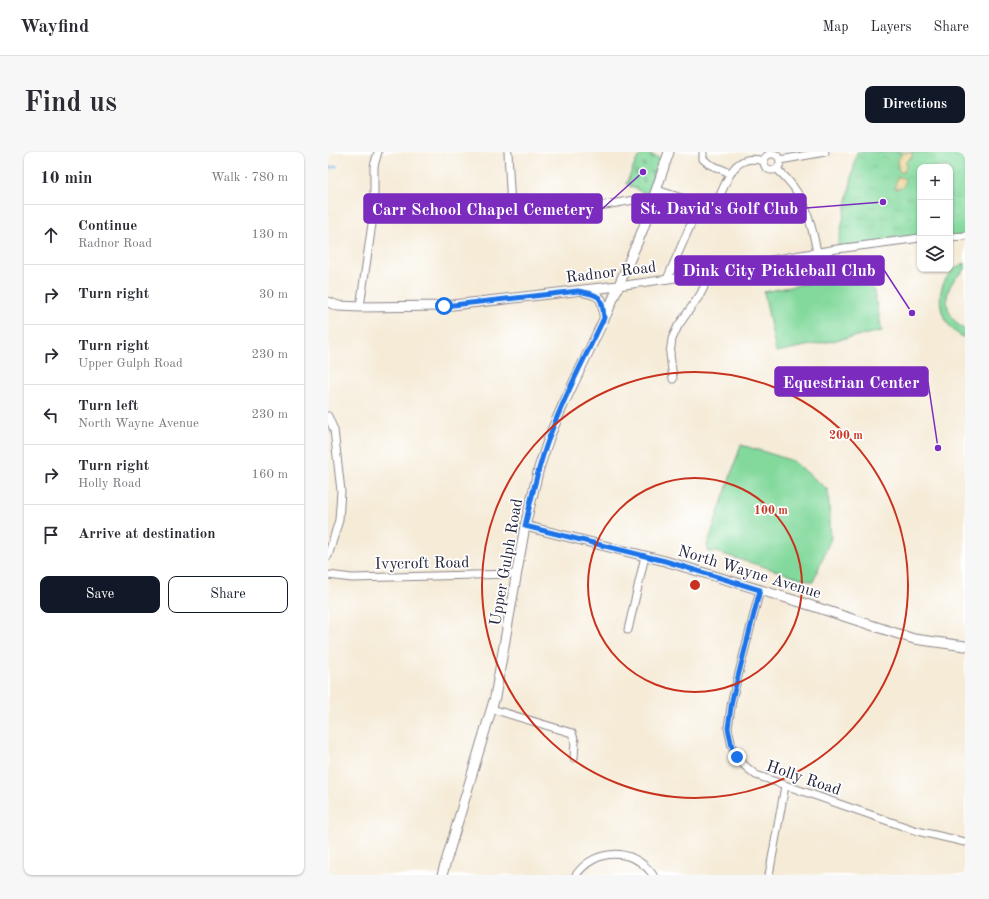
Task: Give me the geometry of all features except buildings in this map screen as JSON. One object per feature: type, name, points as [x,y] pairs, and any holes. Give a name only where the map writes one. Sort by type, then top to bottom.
[{"type":"street","points":[[360,307],[374,210],[374,166],[378,152]]},
{"type":"street","points":[[508,152],[511,208],[515,216],[520,218],[524,219],[634,200],[654,200]]},
{"type":"street","name":"Upper Gulph Road","points":[[442,875],[492,709],[507,636],[525,526],[539,468],[550,435],[563,405],[604,318],[643,229],[669,152]]},
{"type":"street","points":[[703,152],[703,159],[709,164],[730,173]]},
{"type":"street","points":[[780,160],[825,152]]},
{"type":"street","points":[[772,153],[778,156],[780,160],[779,166],[774,170],[768,169],[764,164],[764,161],[766,157],[772,153]]},
{"type":"street","points":[[718,200],[730,173],[738,163],[747,158],[756,158],[764,161]]},
{"type":"street","points":[[777,168],[789,180],[804,203],[812,226],[817,252]]},
{"type":"street","points":[[657,190],[688,200],[694,208],[694,217],[667,279]]},
{"type":"street","points":[[953,237],[965,236]]},
{"type":"street","name":"Radnor Road","points":[[328,302],[338,306],[360,307],[444,306],[578,291],[704,274],[817,252],[917,238]]},
{"type":"street","points":[[673,379],[670,354],[672,339],[678,326],[704,287],[704,274]]},
{"type":"street","points":[[578,291],[594,294],[599,297],[603,302],[604,318]]},
{"type":"street","points":[[328,416],[334,430],[341,491],[339,520],[328,556]]},
{"type":"street","name":"North Wayne Avenue","points":[[525,526],[665,561],[914,639],[965,646]]},
{"type":"street","points":[[628,630],[645,556]]},
{"type":"street","name":"Ivycroft Road","points":[[328,575],[360,578],[517,574]]},
{"type":"street","name":"Holly Road","points":[[760,590],[732,700],[728,728],[732,747],[737,757],[756,775],[785,786],[917,831],[965,842]]},
{"type":"street","points":[[492,709],[572,733],[575,742],[574,758]]},
{"type":"street","points":[[769,875],[785,786]]},
{"type":"street","points":[[576,875],[588,862],[595,858],[610,854],[630,857],[644,865],[653,875]]},
{"type":"green space","points":[[644,152],[659,158],[647,195],[626,184],[637,159]]},
{"type":"green space","points":[[857,152],[965,152],[965,236],[953,237],[953,164],[917,164],[917,238],[837,249]]},
{"type":"green space","points":[[965,263],[965,270],[952,284],[948,292],[947,300],[948,308],[952,316],[965,330],[965,338],[954,331],[947,322],[942,311],[940,300],[946,279],[954,270]]},
{"type":"green space","points":[[870,271],[882,331],[776,352],[764,292]]},
{"type":"green space","points":[[741,445],[793,461],[828,490],[831,538],[813,582],[716,552],[709,552],[707,546]]},
{"type":"sand","points":[[903,152],[910,152],[912,157],[906,161],[906,166],[903,173],[899,171],[897,161]]},
{"type":"sand","points":[[898,177],[904,178],[905,182],[902,187],[896,189],[895,185]]},
{"type":"waterway","points":[[328,168],[337,166]]},
{"type":"place","name":"Carr School Chapel Cemetery","points":[[643,172]]},
{"type":"place","name":"St. David's Golf Club","points":[[883,202]]},
{"type":"place","name":"Dink City Pickleball Club","points":[[912,313]]},
{"type":"place","name":"Equestrian Center","points":[[938,448]]},
{"type":"route","points":[[444,306],[578,291],[594,294],[603,302],[604,318],[550,435],[539,468],[525,526],[665,561],[760,590],[732,700],[728,728],[732,747],[737,757]]}]
